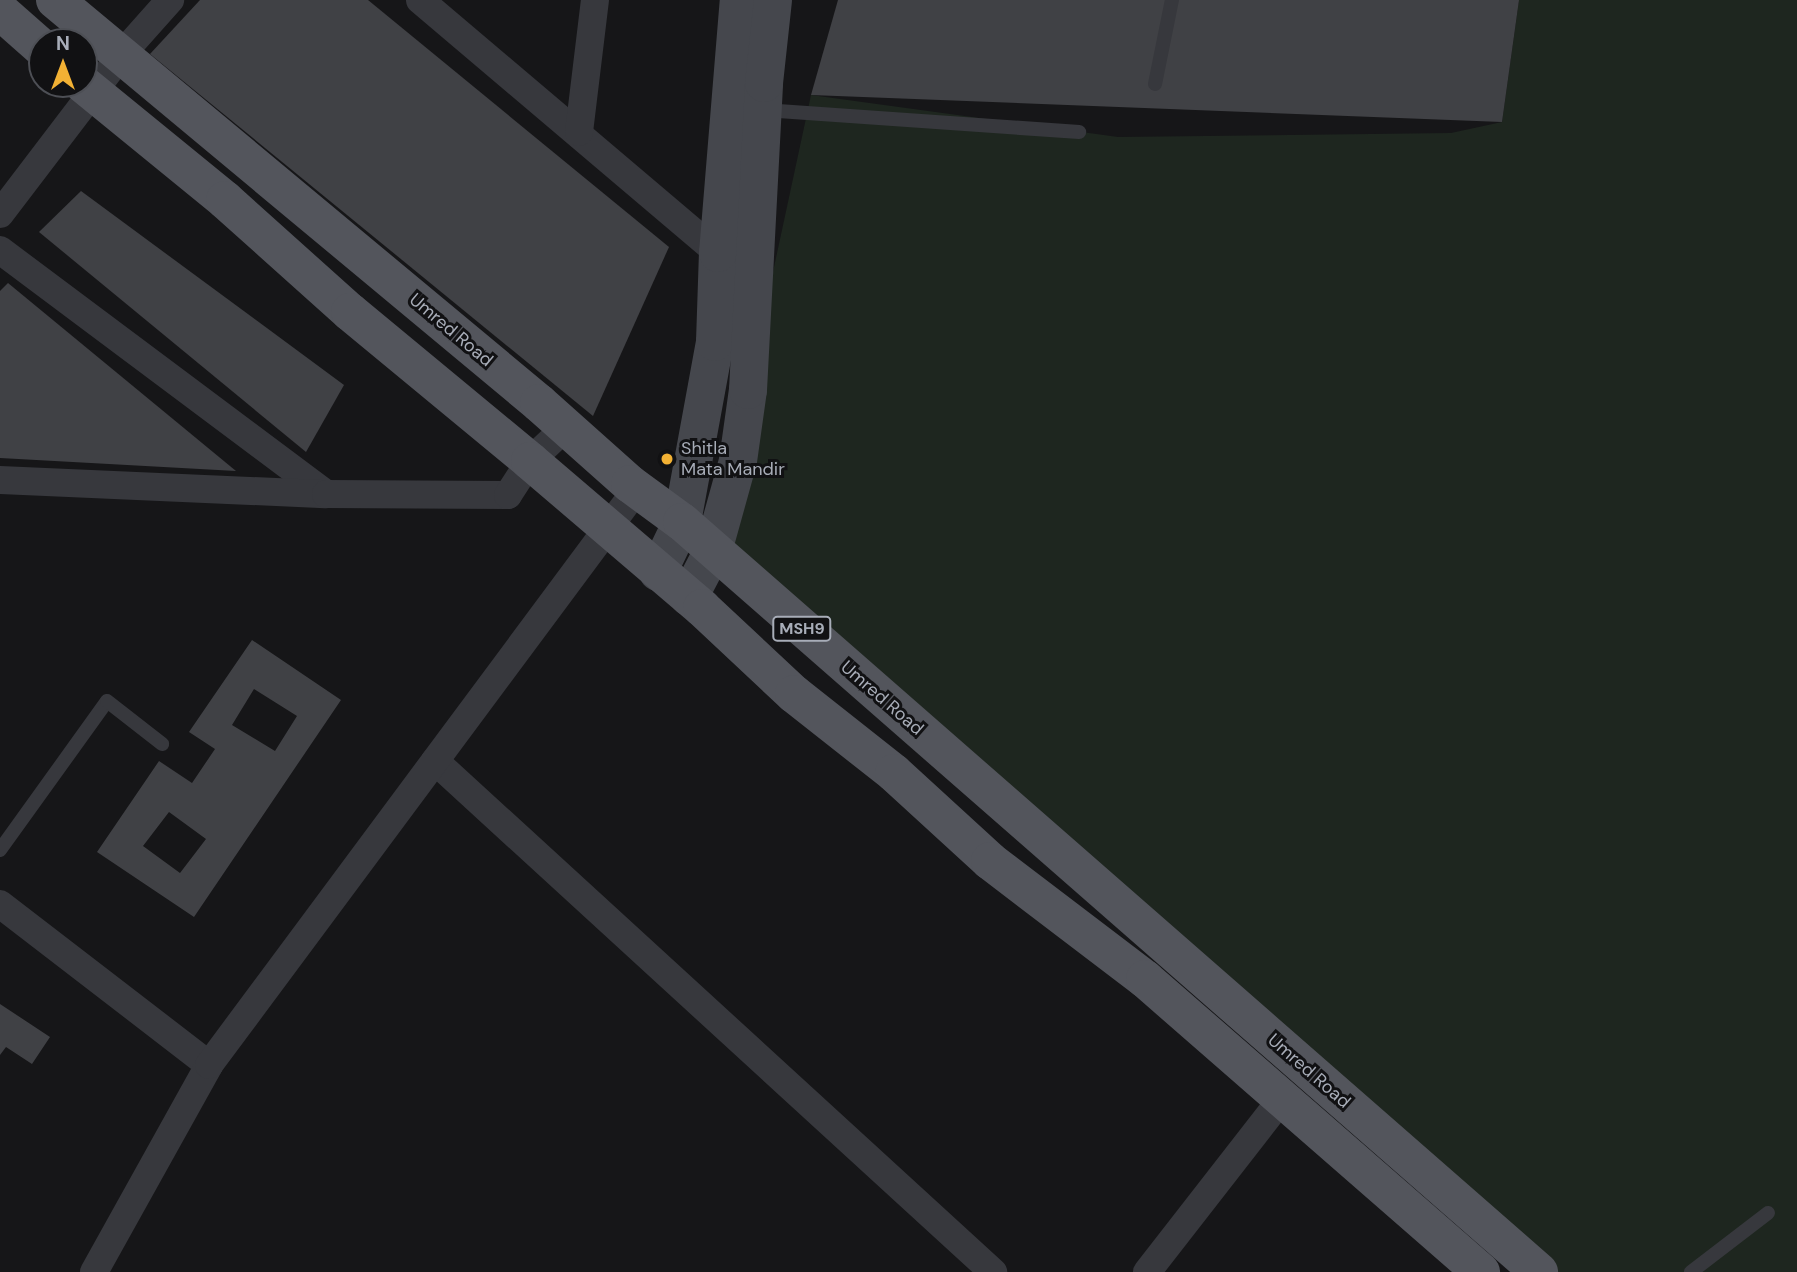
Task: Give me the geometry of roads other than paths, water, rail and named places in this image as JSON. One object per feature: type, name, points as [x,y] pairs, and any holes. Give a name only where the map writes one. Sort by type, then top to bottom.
[{"type":"main road","name":"Umred Road","points":[[55,0],[637,489],[682,522],[1539,1272]]},
{"type":"main road","points":[[0,12],[28,36]]},
{"type":"main road","points":[[98,96],[225,200],[395,350],[689,597],[794,694],[894,773],[990,861],[1145,979],[1481,1272]]},
{"type":"main road","points":[[395,350],[428,311]]},
{"type":"main road","points":[[932,808],[962,769]]},
{"type":"street","points":[[98,78],[170,0]]},
{"type":"street","points":[[420,0],[579,132],[718,253]]},
{"type":"street","points":[[579,132],[595,0]]},
{"type":"street","points":[[658,572],[682,522],[715,342],[718,253],[739,0]]},
{"type":"street","points":[[689,597],[713,551],[738,461],[748,390],[762,109],[773,0]]},
{"type":"street","points":[[0,214],[81,98]]},
{"type":"street","points":[[0,250],[326,495]]},
{"type":"street","points":[[0,481],[326,495],[508,495],[530,461],[566,427]]},
{"type":"street","points":[[94,1272],[209,1065],[637,489]]},
{"type":"street","points":[[435,761],[993,1272]]},
{"type":"street","points":[[0,904],[209,1065]]},
{"type":"street","points":[[1147,1272],[1281,1100]]},
{"type":"lane","points":[[1155,84],[1172,0]]},
{"type":"lane","points":[[762,109],[1079,132]]},
{"type":"lane","points":[[0,850],[107,701],[162,744]]},
{"type":"lane","points":[[1691,1272],[1768,1213]]},
{"type":"place","name":"Shitla Mata Mandir","points":[[667,459]]}]
